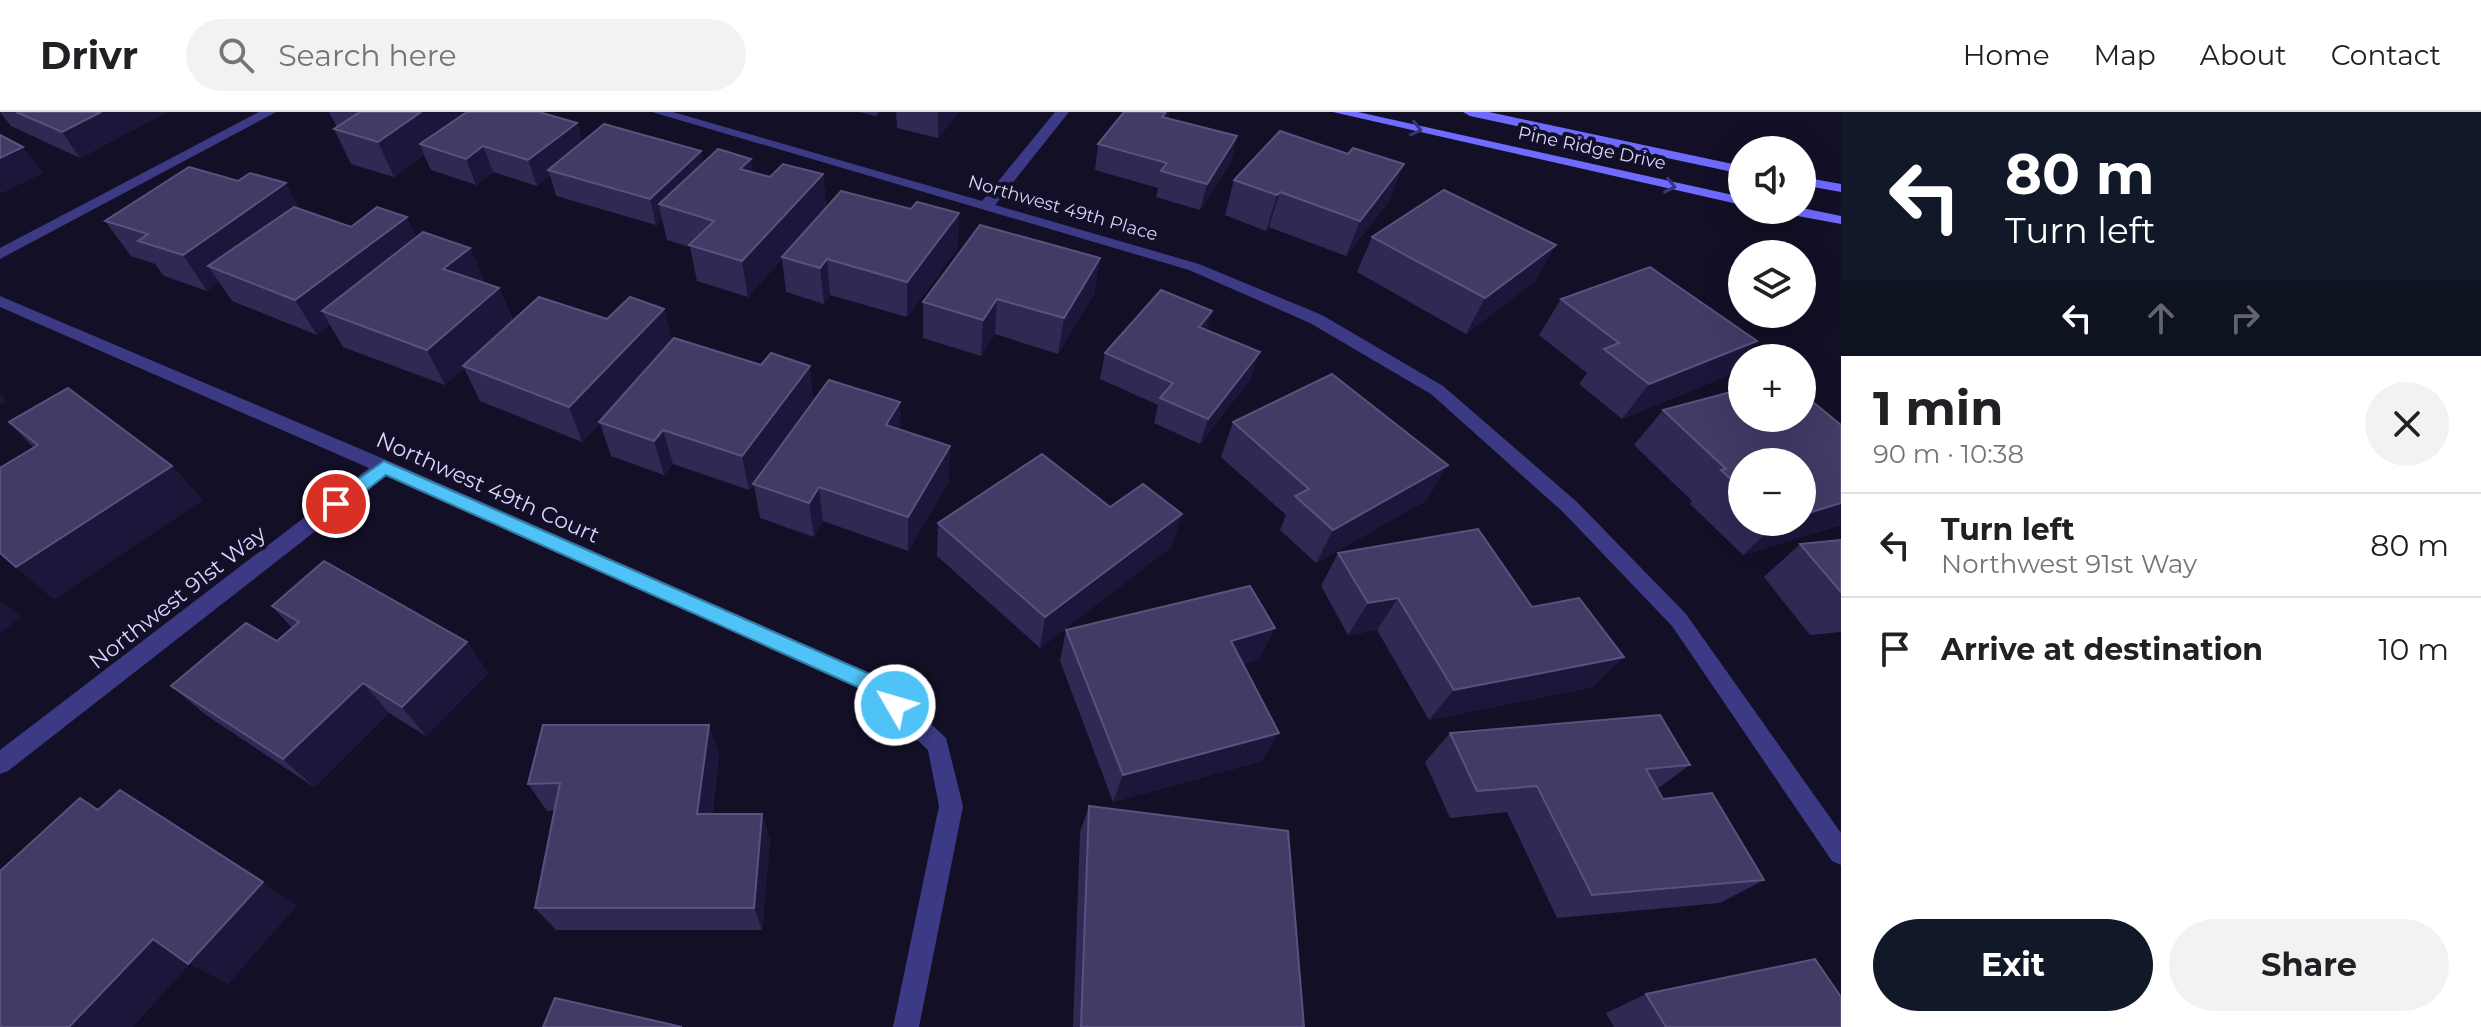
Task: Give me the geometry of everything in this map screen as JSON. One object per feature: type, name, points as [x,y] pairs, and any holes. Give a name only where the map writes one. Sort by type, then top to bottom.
[{"type":"street","points":[[0,254],[269,112]]},
{"type":"street","name":"Northwest 49th Place","points":[[659,112],[1194,267],[1316,319],[1437,390],[1570,507],[1679,620],[1841,853]]},
{"type":"street","points":[[986,206],[1062,112]]},
{"type":"street","name":"Pine Ridge Drive","points":[[1340,112],[1728,198]]},
{"type":"street","name":"Pine Ridge Drive","points":[[1470,112],[1728,167]]},
{"type":"street","points":[[1816,184],[1841,188]]},
{"type":"street","points":[[1816,215],[1841,220]]},
{"type":"street","name":"Northwest 49th Court","points":[[0,301],[384,467],[874,685],[938,745],[951,806],[906,1027]]},
{"type":"street","name":"Northwest 91st Way","points":[[0,764],[384,467]]},
{"type":"building","points":[[16,112],[101,112],[62,132]]},
{"type":"building","points":[[360,112],[421,112],[378,142],[334,129]]},
{"type":"building","points":[[467,112],[539,112],[577,123],[528,160],[483,146],[466,159],[420,144]]},
{"type":"building","points":[[1124,112],[1166,112],[1162,117],[1237,136],[1207,184],[1161,171],[1167,163],[1098,144]]},
{"type":"building","points":[[604,124],[701,151],[650,199],[548,170]]},
{"type":"building","points":[[1280,131],[1348,154],[1353,148],[1404,164],[1360,221],[1280,192],[1277,195],[1234,180]]},
{"type":"building","points":[[0,135],[23,147],[0,158]]},
{"type":"building","points":[[718,149],[751,159],[740,169],[770,177],[783,164],[823,174],[742,261],[689,245],[714,221],[659,204]]},
{"type":"building","points":[[189,167],[238,181],[250,173],[286,183],[183,255],[138,241],[148,234],[105,221]]},
{"type":"building","points":[[1444,190],[1556,245],[1485,298],[1372,237]]},
{"type":"building","points":[[841,191],[911,209],[917,202],[959,213],[907,282],[827,259],[820,268],[782,257]]},
{"type":"building","points":[[294,207],[351,227],[377,207],[407,217],[295,300],[208,266]]},
{"type":"building","points":[[980,225],[1100,258],[1064,318],[997,299],[983,320],[923,302]]},
{"type":"building","points":[[423,232],[470,248],[443,269],[499,288],[427,350],[322,311]]},
{"type":"building","points":[[1650,267],[1728,321],[1728,328],[1738,328],[1757,341],[1728,344],[1728,353],[1649,384],[1604,349],[1619,343],[1561,299]]},
{"type":"building","points":[[1161,290],[1212,311],[1199,327],[1260,352],[1208,419],[1160,398],[1173,383],[1105,353]]},
{"type":"building","points":[[539,297],[607,319],[630,297],[664,309],[569,407],[463,366]]},
{"type":"building","points":[[674,338],[761,365],[771,353],[810,366],[742,456],[663,430],[654,441],[599,422]]},
{"type":"building","points":[[1332,374],[1448,465],[1333,530],[1295,496],[1309,489],[1233,422]]},
{"type":"building","points":[[829,380],[900,402],[886,425],[950,446],[908,517],[819,487],[809,503],[753,484]]},
{"type":"building","points":[[68,388],[172,466],[16,567],[0,553],[0,468],[38,445],[9,422]]},
{"type":"building","points":[[1728,393],[1728,432],[1816,432],[1816,404],[1841,425],[1841,503],[1816,511],[1816,448],[1728,448],[1728,476],[1721,470],[1726,469],[1663,410]]},
{"type":"building","points":[[1042,454],[1110,507],[1143,484],[1182,514],[1045,617],[938,523]]},
{"type":"building","points":[[1478,529],[1532,607],[1579,598],[1624,657],[1454,690],[1398,598],[1368,603],[1338,553]]},
{"type":"building","points":[[1841,540],[1841,592],[1800,544]]},
{"type":"building","points":[[324,561],[467,642],[402,707],[363,683],[283,759],[171,686],[246,623],[277,641],[299,622],[272,606]]},
{"type":"building","points":[[1250,586],[1275,628],[1231,641],[1279,733],[1123,775],[1066,630]]},
{"type":"building","points":[[1660,715],[1690,765],[1646,769],[1663,799],[1712,793],[1764,880],[1592,895],[1537,786],[1477,791],[1450,733]]},
{"type":"building","points":[[543,725],[709,725],[697,814],[762,814],[754,908],[535,908],[560,783],[528,784]]},
{"type":"building","points":[[120,790],[263,882],[188,964],[153,939],[69,1027],[0,1027],[0,871],[80,798],[98,810]]},
{"type":"building","points":[[1089,806],[1288,831],[1304,1027],[1081,1027]]},
{"type":"building","points":[[1815,959],[1841,997],[1841,1027],[1666,1027],[1646,994]]},
{"type":"building","points":[[555,998],[682,1027],[543,1027]]},
{"type":"route","points":[[336,504],[384,467],[874,685],[895,705]]}]
